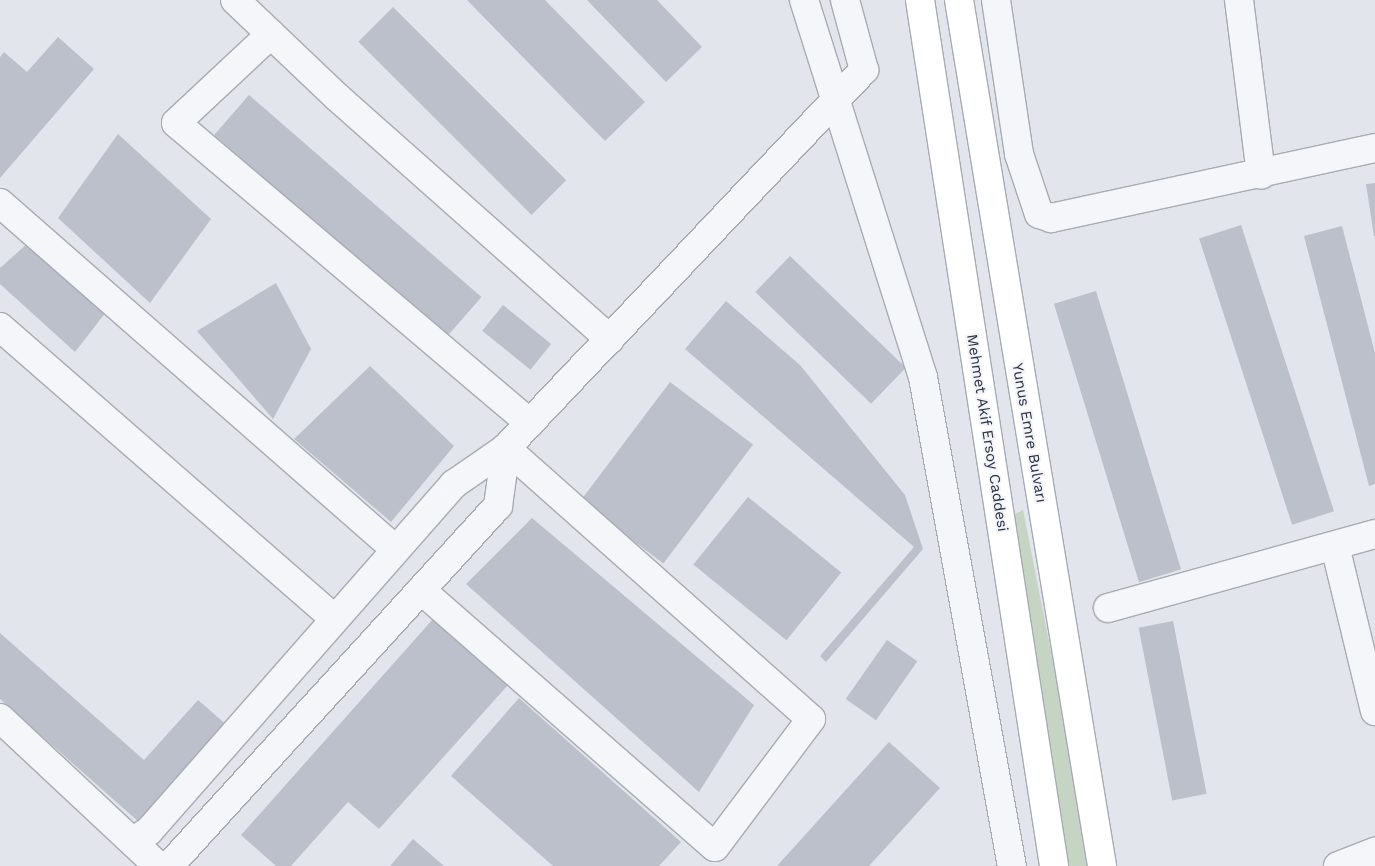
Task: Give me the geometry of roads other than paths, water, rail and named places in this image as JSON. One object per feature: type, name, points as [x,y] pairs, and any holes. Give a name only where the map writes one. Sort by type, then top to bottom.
[{"type":"main road","name":"Mehmet Akif Ersoy Caddesi","points":[[920,0],[1054,866]]},
{"type":"main road","name":"Yunus Emre Bulvarı","points":[[959,0],[1102,866]]},
{"type":"lane","points":[[235,0],[610,339]]},
{"type":"lane","points":[[804,0],[922,377],[1012,866]]},
{"type":"lane","points":[[133,841],[149,831],[334,618],[454,484],[506,448],[864,70],[845,0]]},
{"type":"lane","points":[[996,0],[1019,154],[1039,214],[1051,218],[1261,175],[1375,148]]},
{"type":"lane","points":[[1239,0],[1261,175]]},
{"type":"lane","points":[[271,34],[176,123],[530,423]]},
{"type":"lane","points":[[1,207],[395,549]]},
{"type":"lane","points":[[0,327],[334,618]]},
{"type":"lane","points":[[169,866],[498,506],[506,448]]},
{"type":"lane","points":[[421,590],[715,847],[811,719],[506,448]]},
{"type":"lane","points":[[1108,608],[1375,534]]},
{"type":"lane","points":[[1335,546],[1375,711]]},
{"type":"lane","points":[[0,718],[158,866]]},
{"type":"lane","points":[[1338,866],[1375,852]]}]
